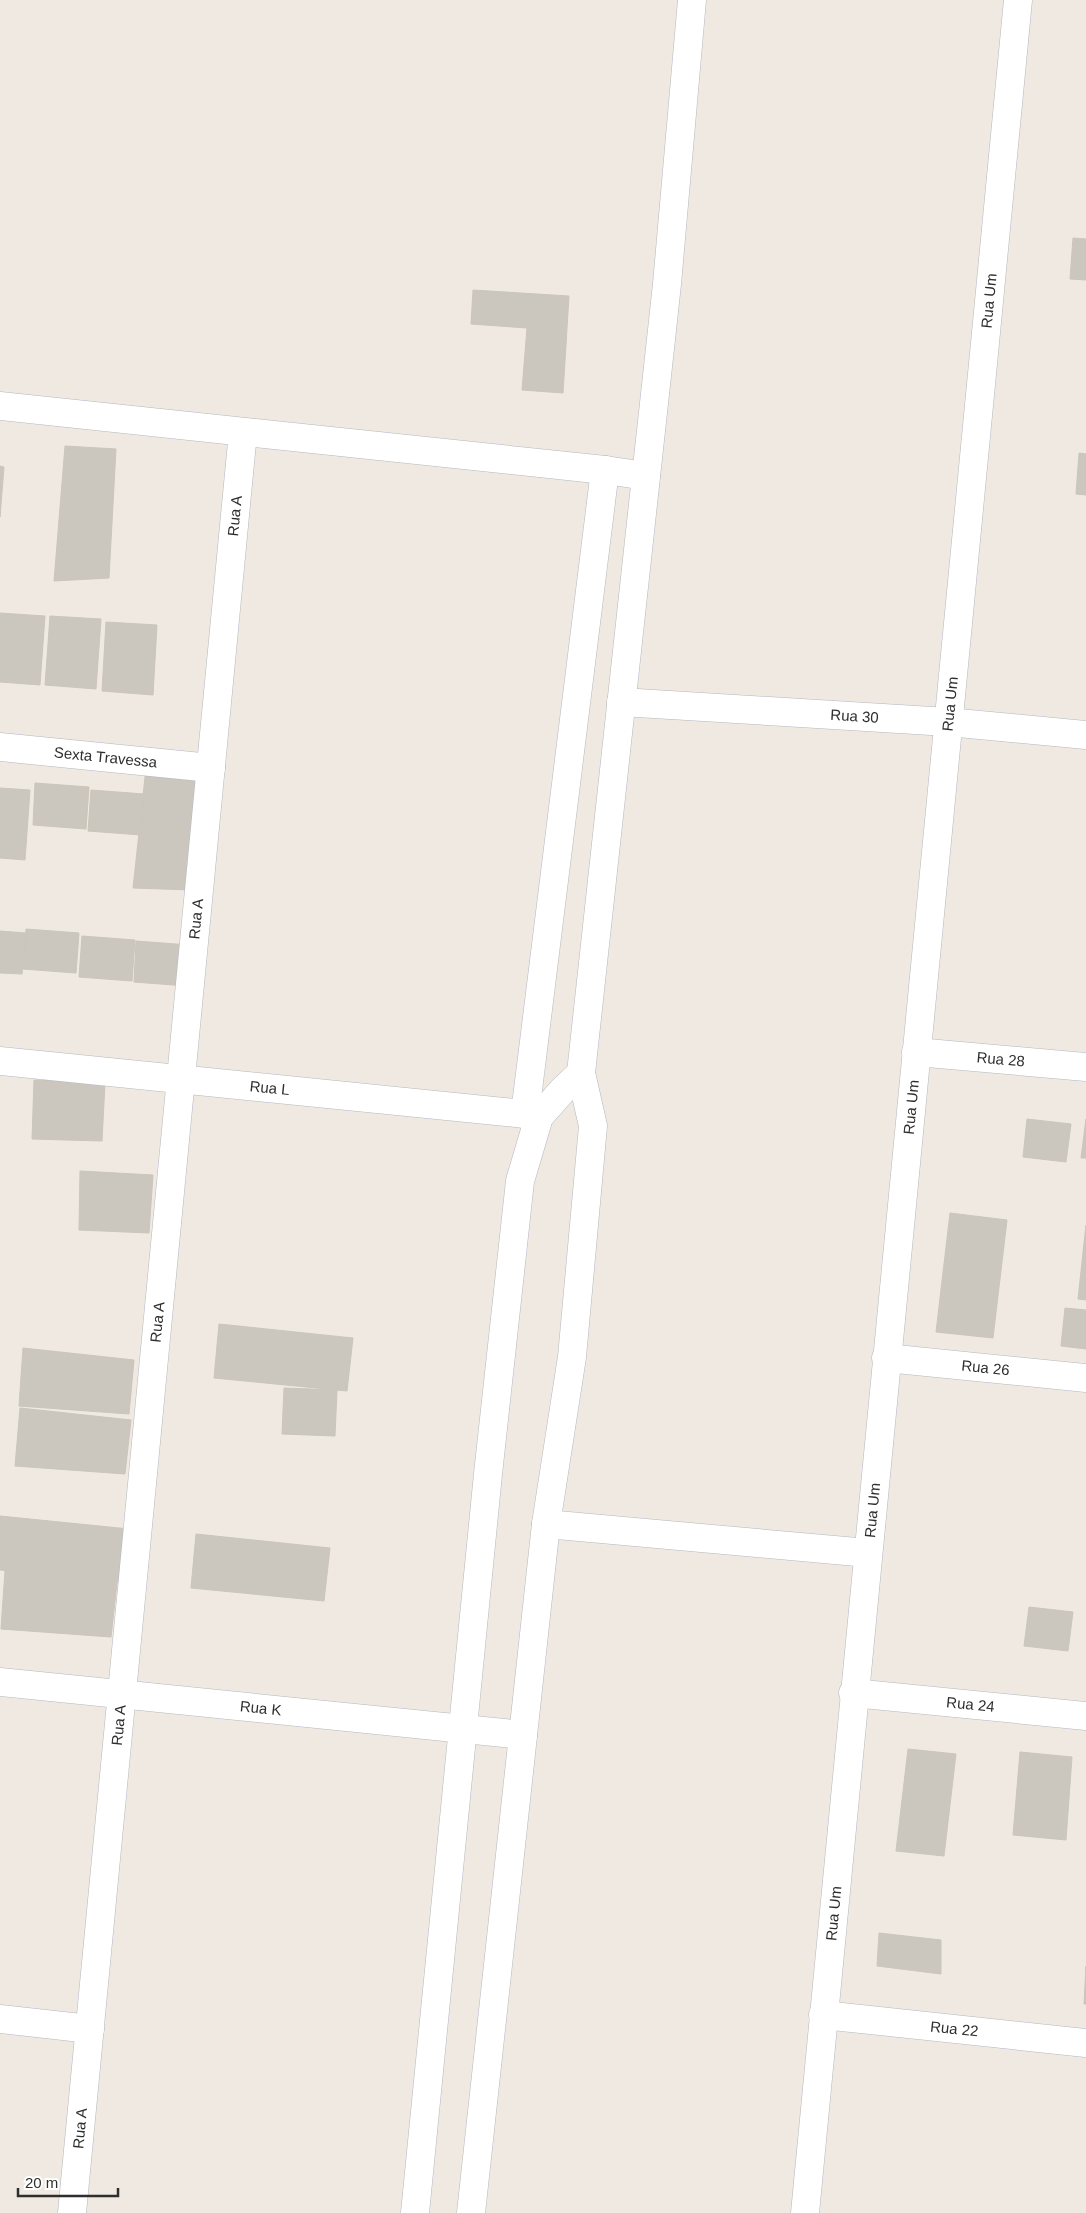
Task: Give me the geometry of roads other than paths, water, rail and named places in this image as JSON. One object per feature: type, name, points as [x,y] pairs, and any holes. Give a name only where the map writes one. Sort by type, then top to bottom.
[{"type":"street","points":[[473,2211],[546,1524],[572,1357],[593,1126],[581,1074],[667,284],[692,0]]},
{"type":"street","name":"Rua Um","points":[[805,2213],[822,2015],[1018,0]]},
{"type":"street","points":[[0,406],[605,470],[646,476]]},
{"type":"street","name":"Rua A","points":[[72,2213],[243,432]]},
{"type":"street","points":[[415,2213],[520,1181],[532,1115],[605,470]]},
{"type":"street","name":"Rua 30","points":[[622,702],[948,722],[1086,735]]},
{"type":"street","name":"Sexta Travessa","points":[[0,747],[211,768]]},
{"type":"street","name":"Rua 28","points":[[916,1052],[1086,1067]]},
{"type":"street","name":"Rua L","points":[[0,1061],[532,1115]]},
{"type":"street","points":[[532,1115],[581,1074]]},
{"type":"street","name":"Rua 26","points":[[886,1358],[1086,1378]]},
{"type":"street","points":[[546,1524],[868,1553]]},
{"type":"street","name":"Rua K","points":[[0,1682],[523,1735]]},
{"type":"street","name":"Rua 24","points":[[854,1693],[1086,1716]]},
{"type":"street","name":"Rua 22","points":[[822,2015],[1086,2043]]},
{"type":"street","points":[[0,2019],[90,2029]]}]
